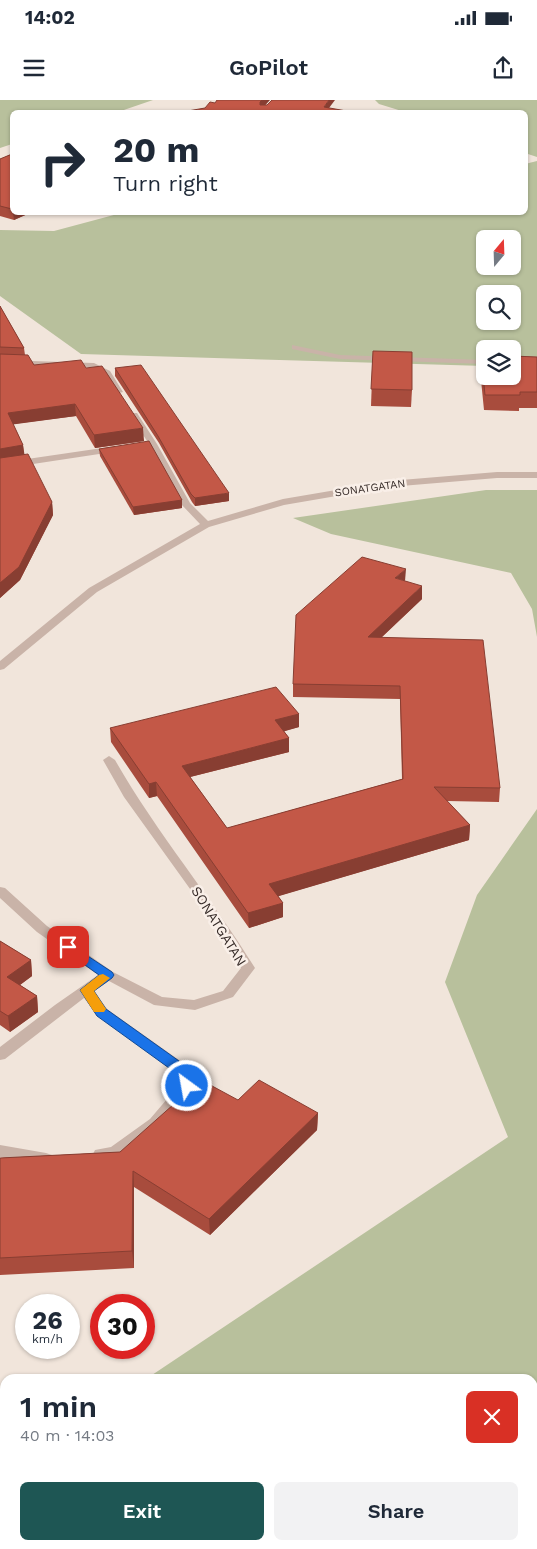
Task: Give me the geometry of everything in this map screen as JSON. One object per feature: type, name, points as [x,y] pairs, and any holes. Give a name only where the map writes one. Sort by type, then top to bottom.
[{"type":"street","points":[[295,347],[340,358],[476,362]]},
{"type":"street","points":[[0,362],[30,361],[92,365],[107,373],[148,445],[186,504],[206,525]]},
{"type":"street","points":[[0,466],[124,448]]},
{"type":"street","name":"SONATGATAN","points":[[0,667],[93,590],[206,525],[283,502],[389,484],[497,475],[537,475]]},
{"type":"street","name":"SONATGATAN","points":[[0,891],[42,929],[108,975],[160,1002],[195,1006],[228,994],[248,968],[203,898],[130,797],[109,760]]},
{"type":"street","points":[[0,1055],[108,975]]},
{"type":"street","points":[[86,990],[102,1012],[174,1064],[187,1086],[155,1123],[115,1153],[86,1156]]},
{"type":"street","points":[[0,1151],[48,1160],[58,1159]]},
{"type":"green space","points":[[0,100],[153,100],[124,110],[10,110],[10,145],[0,148]]},
{"type":"green space","points":[[375,100],[537,100],[537,157],[528,154],[528,110],[398,110],[379,104]]},
{"type":"green space","points":[[537,161],[537,367],[521,367],[521,340],[476,340],[476,366],[81,354],[0,296],[0,230],[54,231],[114,215],[528,215],[528,163]]},
{"type":"green space","points":[[486,490],[537,490],[537,637],[532,609],[511,573],[331,534],[293,518]]},
{"type":"green space","points":[[537,809],[537,1374],[153,1374],[508,1137],[445,982],[477,895]]},
{"type":"building","points":[[217,100],[262,100],[260,105],[267,105],[272,100],[329,100],[324,107],[341,110],[194,110],[205,108],[210,102],[215,103]]},
{"type":"building","points":[[10,155],[10,208],[0,206],[0,159]]},
{"type":"building","points":[[0,306],[24,348],[0,347]]},
{"type":"building","points":[[373,351],[412,352],[412,390],[371,389]]},
{"type":"building","points":[[0,354],[28,355],[34,365],[81,360],[86,368],[102,366],[143,428],[94,435],[75,404],[8,413],[23,445],[0,449]]},
{"type":"building","points":[[521,356],[537,357],[537,392],[520,392],[520,395],[485,395],[484,385],[521,385]]},
{"type":"building","points":[[141,365],[229,493],[195,498],[191,494],[158,436],[115,368]]},
{"type":"building","points":[[149,441],[182,500],[133,507],[99,449]]},
{"type":"building","points":[[28,454],[52,502],[19,567],[0,583],[0,458]]},
{"type":"building","points":[[362,557],[406,569],[395,578],[422,586],[368,637],[483,640],[500,788],[434,787],[470,825],[269,884],[283,903],[248,913],[156,782],[149,784],[110,728],[276,687],[299,714],[275,720],[289,738],[182,766],[227,828],[403,779],[400,686],[293,684],[296,615]]},
{"type":"building","points":[[0,941],[31,960],[7,977],[37,996],[8,1016],[0,1011]]},
{"type":"building","points":[[201,1080],[238,1100],[259,1080],[318,1113],[209,1219],[133,1171],[132,1251],[0,1258],[0,1158],[120,1152]]},
{"type":"slow traffic","points":[[99,1009],[86,990],[103,978]]},
{"type":"route","points":[[68,947],[108,975],[86,990],[102,1012],[174,1064],[187,1086]]}]
